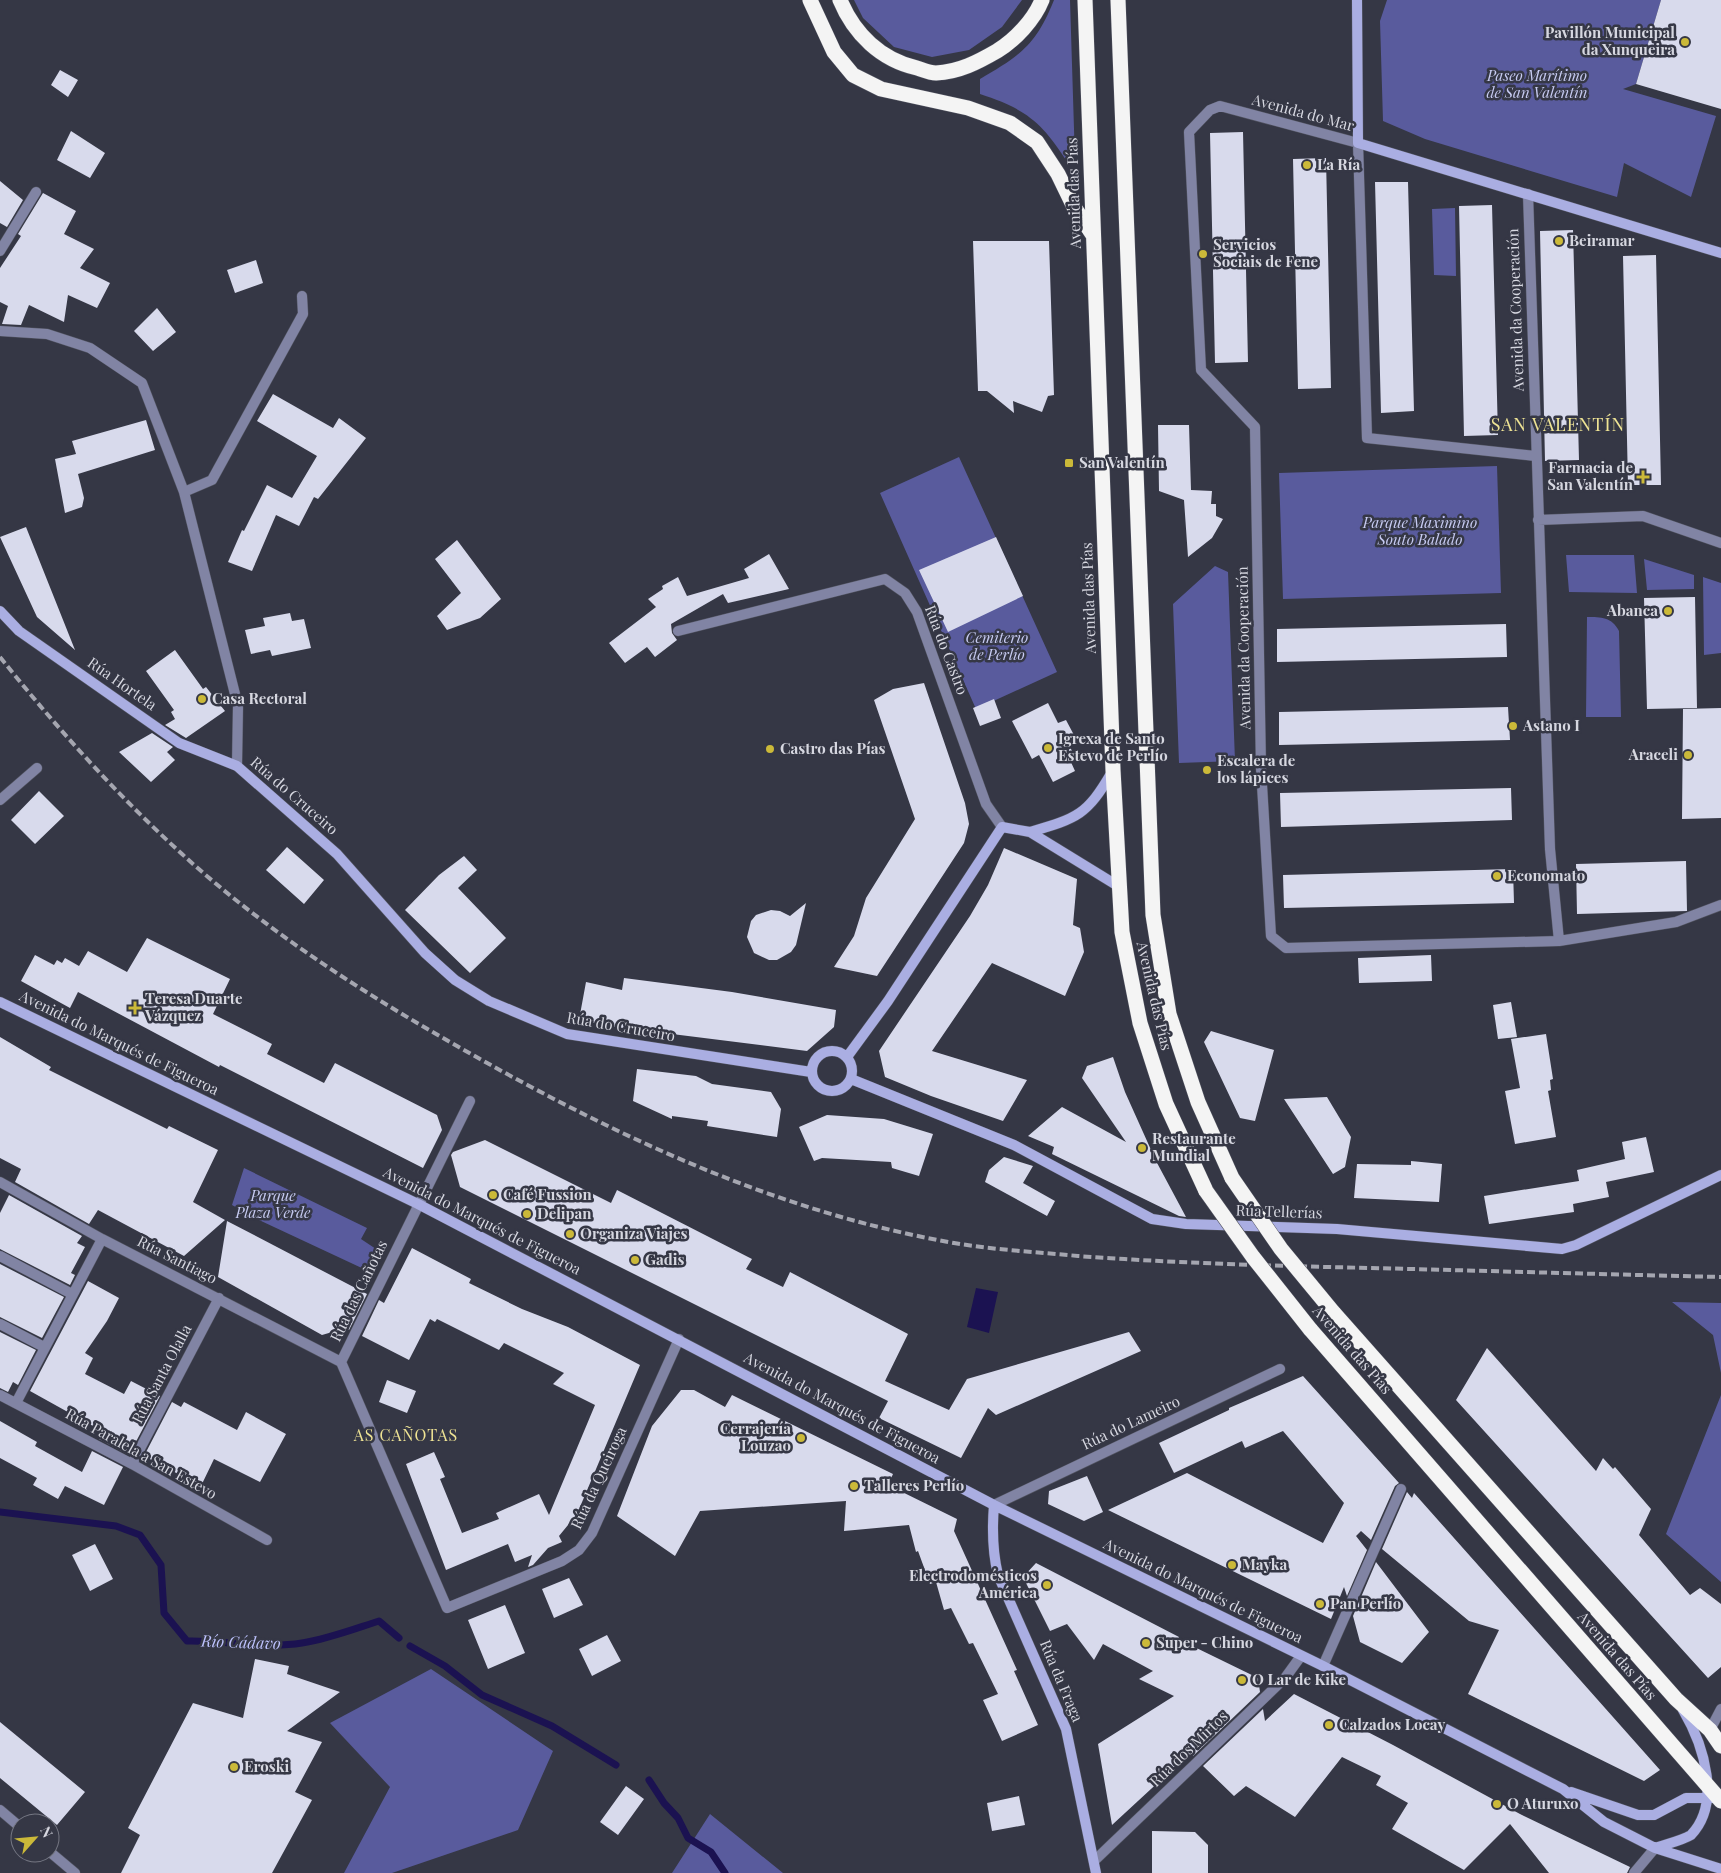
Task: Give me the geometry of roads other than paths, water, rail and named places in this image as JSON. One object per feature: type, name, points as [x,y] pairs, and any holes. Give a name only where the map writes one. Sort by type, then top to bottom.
[{"type":"highway","points":[[810,0],[834,52],[853,75],[881,89],[968,108],[1010,123],[1037,142],[1058,174],[1074,207],[1093,235]]},
{"type":"highway","points":[[840,0],[852,25],[879,52],[906,66],[936,73],[973,65],[1010,43],[1038,11],[1042,0]]},
{"type":"highway","name":"Avenida das Pías","points":[[1085,0],[1118,886],[1122,932],[1140,1023],[1166,1104],[1206,1191],[1253,1256],[1310,1329],[1720,1799]]},
{"type":"highway","name":"Avenida das Pías","points":[[1118,0],[1153,915],[1169,1014],[1198,1102],[1232,1178],[1281,1249],[1333,1312],[1676,1699],[1710,1730],[1721,1746]]},
{"type":"highway","points":[[1121,72],[1127,0]]},
{"type":"street","points":[[1357,0],[1358,143],[1367,438],[1536,456]]},
{"type":"street","name":"Avenida do Mar","points":[[1255,427],[1201,370],[1189,132],[1210,110],[1220,106],[1358,143],[1721,252]]},
{"type":"street","points":[[0,251],[36,192]]},
{"type":"street","name":"Avenida da Cooperación","points":[[1528,194],[1550,849],[1559,941]]},
{"type":"street","points":[[184,492],[212,480],[304,314],[302,296]]},
{"type":"street","name":"Rúa do Cruceiro","points":[[0,331],[47,334],[90,348],[142,383],[184,492],[238,706],[237,766],[337,854],[425,953],[455,980],[489,1001],[566,1034],[811,1072]]},
{"type":"street","name":"Avenida da Cooperación","points":[[1255,427],[1261,768],[1271,936],[1286,948],[1559,941],[1676,922],[1721,905]]},
{"type":"street","points":[[1538,520],[1643,516],[1721,543]]},
{"type":"street","name":"Rúa do Castro","points":[[678,632],[885,579],[905,593],[917,612],[986,804],[1002,826]]},
{"type":"street","name":"Rúa Hortela","points":[[0,611],[19,630],[179,743],[237,766]]},
{"type":"street","points":[[0,800],[37,768]]},
{"type":"street","points":[[1030,832],[1066,822],[1082,812],[1096,798],[1113,770]]},
{"type":"street","points":[[847,1057],[888,1001],[1002,826],[1030,832],[1118,886]]},
{"type":"street","name":"Avenida do Marqués de Figueroa","points":[[0,1002],[418,1204],[994,1504],[1323,1666],[1563,1789],[1604,1822],[1655,1848],[1721,1869]]},
{"type":"street","points":[[836,1051],[847,1057],[852,1069],[851,1079],[842,1090],[826,1091],[817,1086],[811,1072],[814,1061],[822,1053],[836,1051]]},
{"type":"street","name":"Rúa Tellerías","points":[[851,1079],[1014,1145],[1152,1219],[1186,1224],[1337,1229],[1562,1249],[1576,1245],[1721,1175]]},
{"type":"street","name":"Rúa das Cañotas","points":[[446,1608],[341,1362],[470,1101]]},
{"type":"street","name":"Rúa Santiago","points":[[0,1182],[102,1239],[341,1362]]},
{"type":"street","points":[[16,1403],[102,1239]]},
{"type":"street","points":[[0,1256],[72,1294]]},
{"type":"street","name":"Rúa Santa Olalla","points":[[132,1464],[219,1298]]},
{"type":"street","points":[[0,1324],[44,1347]]},
{"type":"street","name":"Rúa da Queiroga","points":[[446,1608],[562,1562],[579,1550],[592,1533],[679,1339]]},
{"type":"street","name":"Rúa do Lameiro","points":[[994,1504],[1280,1368]]},
{"type":"street","name":"Rúa Paralela a San Estevo","points":[[0,1394],[132,1464],[267,1540]]},
{"type":"street","points":[[1323,1666],[1401,1489]]},
{"type":"street","name":"Rúa da Fraga","points":[[994,1504],[993,1555],[998,1574],[1066,1729],[1096,1873]]},
{"type":"street","name":"Rúa dos Mirtos","points":[[1094,1861],[1285,1678],[1301,1656]]},
{"type":"street","points":[[1634,1873],[1655,1848],[1691,1835],[1708,1822],[1720,1799],[1715,1771],[1705,1748],[1676,1699]]},
{"type":"street","points":[[1710,1730],[1721,1708]]},
{"type":"street","points":[[1563,1789],[1638,1815],[1654,1815],[1686,1798],[1720,1799]]},
{"type":"street","points":[[0,1810],[10,1818]]},
{"type":"street","points":[[60,1861],[74,1873]]},
{"type":"waterway","name":"Río Cádavo","points":[[0,1512],[116,1526],[140,1535],[161,1565],[164,1613],[187,1641],[288,1645],[341,1634],[379,1621],[399,1638]]},
{"type":"waterway","name":"Río Cádavo","points":[[410,1646],[445,1666],[482,1695],[552,1726],[616,1765]]},
{"type":"waterway","name":"Río Cádavo","points":[[649,1780],[664,1803],[678,1818],[688,1838],[711,1852],[725,1873]]},
{"type":"railway","points":[[0,657],[87,759],[134,808],[214,882],[314,958],[457,1046],[575,1110],[697,1166],[760,1191],[823,1212],[888,1229],[954,1243],[1016,1251],[1171,1262],[1721,1277]]},
{"type":"place","name":"Pavillón Municipal da Xunqueira","points":[[1685,42]]},
{"type":"place","name":"La Ría","points":[[1307,165]]},
{"type":"place","name":"Beiramar","points":[[1559,241]]},
{"type":"place","name":"Servicios Sociais de Fene","points":[[1203,254]]},
{"type":"place","name":"San Valentín","points":[[1069,463]]},
{"type":"place","name":"Farmacia de San Valentín","points":[[1643,477]]},
{"type":"place","name":"Abanca","points":[[1668,611]]},
{"type":"place","name":"Casa Rectoral","points":[[202,699]]},
{"type":"place","name":"Astano I","points":[[1513,726]]},
{"type":"place","name":"Igrexa de Santo Estevo de Perlío","points":[[1048,748]]},
{"type":"place","name":"Castro das Pías","points":[[770,749]]},
{"type":"place","name":"Araceli","points":[[1688,755]]},
{"type":"place","name":"Escalera de los lápices","points":[[1207,770]]},
{"type":"place","name":"Economato","points":[[1497,876]]},
{"type":"place","name":"Teresa Duarte Vázquez","points":[[135,1008]]},
{"type":"place","name":"Restaurante Mundial","points":[[1142,1148]]},
{"type":"place","name":"Café Fussion","points":[[493,1195]]},
{"type":"place","name":"Delipan","points":[[527,1214]]},
{"type":"place","name":"Organiza Viajes","points":[[570,1234]]},
{"type":"place","name":"Gadis","points":[[635,1260]]},
{"type":"place","name":"Cerrajería Louzao","points":[[801,1438]]},
{"type":"place","name":"Talleres Perlío","points":[[854,1486]]},
{"type":"place","name":"Mayka","points":[[1232,1565]]},
{"type":"place","name":"Electrodomésticos América","points":[[1047,1585]]},
{"type":"place","name":"Pan Perlío","points":[[1320,1604]]},
{"type":"place","name":"Super - Chino","points":[[1146,1643]]},
{"type":"place","name":"O Lar de Kike","points":[[1242,1680]]},
{"type":"place","name":"Calzados Locay","points":[[1329,1725]]},
{"type":"place","name":"Eroski","points":[[234,1767]]},
{"type":"place","name":"O Aturuxo","points":[[1497,1804]]},
{"type":"district","name":"SAN VALENTÍN","points":[[1558,425]]},
{"type":"district","name":"AS CAÑOTAS","points":[[406,1435]]},
{"type":"park label","name":"Paseo Marítimo de San Valentín","points":[[1537,84]]},
{"type":"park label","name":"Parque Maximino Souto Balado","points":[[1420,532]]},
{"type":"park label","name":"Cemiterio de Perlío","points":[[997,646]]},
{"type":"park label","name":"Parque Plaza Verde","points":[[273,1204]]}]
